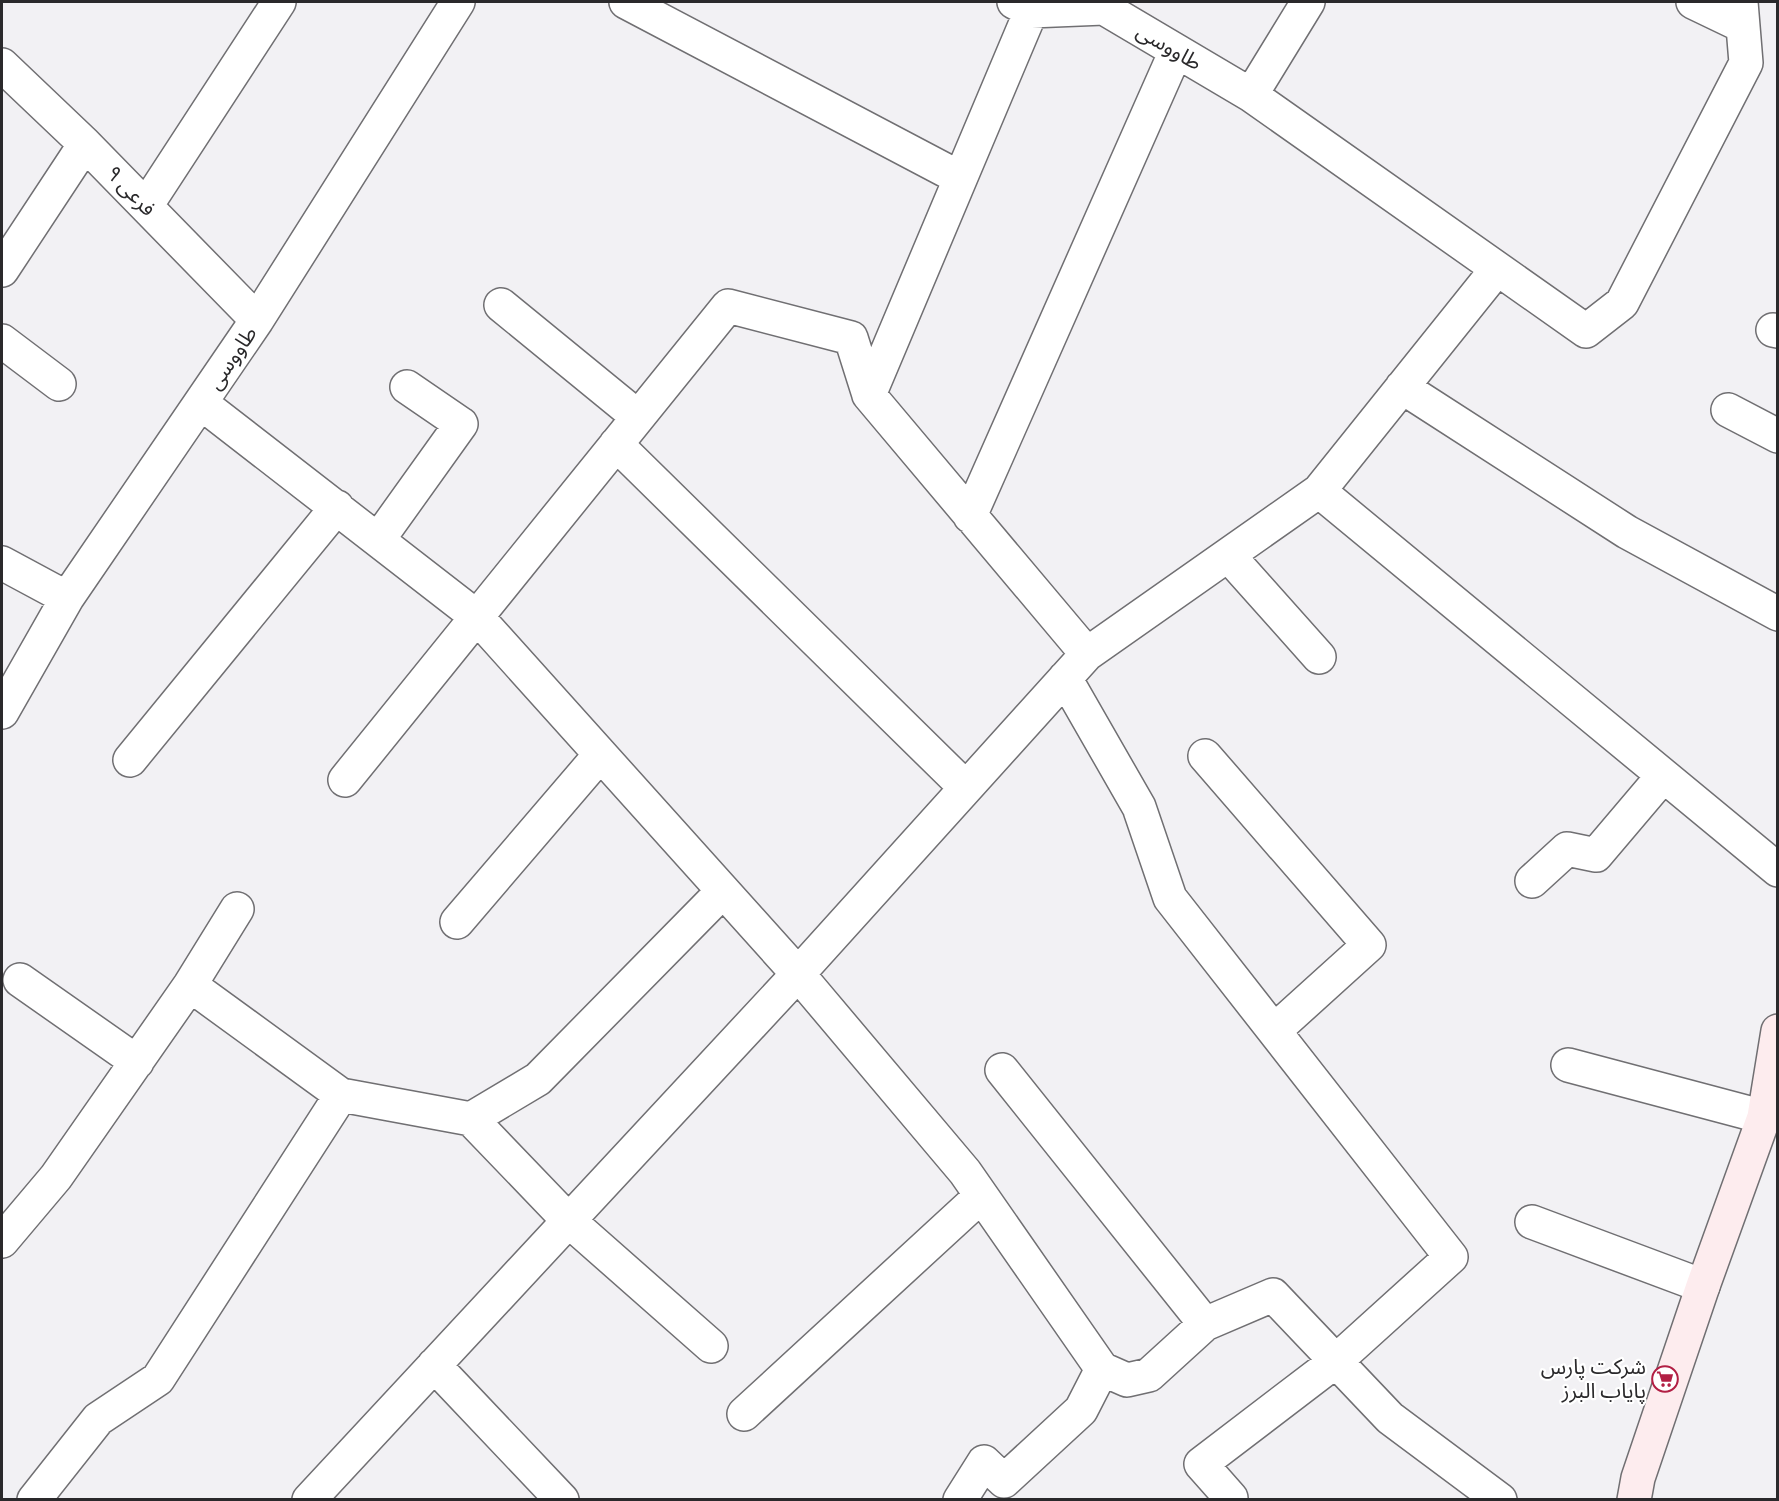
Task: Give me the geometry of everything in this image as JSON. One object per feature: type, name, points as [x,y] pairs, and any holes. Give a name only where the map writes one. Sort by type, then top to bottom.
[{"type":"street","points":[[146,206],[279,2]]},
{"type":"street","name":"طاووسی","points":[[2,712],[67,598],[257,320],[458,2]]},
{"type":"street","points":[[626,2],[960,178]]},
{"type":"street","points":[[1251,95],[1308,2]]},
{"type":"street","points":[[1693,2],[1742,14]]},
{"type":"street","name":"طاووسی","points":[[1023,6],[1104,5],[1251,95],[1586,331],[1623,303],[1746,63],[1742,14]]},
{"type":"street","points":[[869,395],[960,178],[1023,6]]},
{"type":"street","points":[[970,516],[1176,51]]},
{"type":"street","name":"فرعی ۹","points":[[2,65],[85,144],[257,320]]},
{"type":"street","points":[[2,270],[85,144]]},
{"type":"street","points":[[309,1500],[798,974],[1087,654],[1319,491],[1497,268]]},
{"type":"street","points":[[501,305],[638,417]]},
{"type":"street","points":[[345,780],[728,306],[850,338],[869,395],[1087,654]]},
{"type":"street","points":[[2,341],[60,384]]},
{"type":"street","points":[[378,540],[461,424],[407,387]]},
{"type":"street","points":[[1402,387],[1627,532],[1778,614]]},
{"type":"street","points":[[201,403],[477,617],[798,974],[965,1172],[1102,1369],[1127,1380],[1149,1375],[1205,1324],[1273,1295],[1389,1418],[1497,1499]]},
{"type":"street","points":[[1728,410],[1778,436]]},
{"type":"street","points":[[616,444],[966,788]]},
{"type":"street","points":[[1319,491],[1778,870]]},
{"type":"street","points":[[130,760],[337,507]]},
{"type":"street","points":[[1228,555],[1319,657]]},
{"type":"street","points":[[2,563],[67,598]]},
{"type":"street","points":[[1065,678],[1139,807],[1170,898],[1451,1257],[1336,1361],[1201,1464],[1231,1498]]},
{"type":"street","points":[[456,922],[600,755]]},
{"type":"street","points":[[1205,756],[1369,945],[1274,1031]]},
{"type":"street","points":[[1532,881],[1567,849],[1596,855],[1664,776]]},
{"type":"street","points":[[471,1119],[538,1079],[723,891]]},
{"type":"street","points":[[2,1241],[57,1177],[190,985],[237,909]]},
{"type":"street","points":[[20,980],[137,1062]]},
{"type":"street","points":[[190,985],[340,1095],[471,1119],[568,1220],[711,1346]]},
{"type":"street","points":[[1634,1500],[1638,1478],[1703,1286],[1764,1117],[1777,1039]]},
{"type":"street","points":[[1568,1065],[1764,1117]]},
{"type":"street","points":[[1002,1070],[1205,1324]]},
{"type":"street","points":[[34,1500],[98,1419],[158,1378],[340,1095]]},
{"type":"street","points":[[744,1414],[981,1196]]},
{"type":"street","points":[[1532,1222],[1703,1286]]},
{"type":"street","points":[[434,1365],[562,1500]]},
{"type":"street","points":[[960,1500],[984,1462],[1004,1481],[1081,1410],[1102,1369]]},
{"type":"place","name":"شرکت پارس پایاب البرز","points":[[1665,1379]]}]
